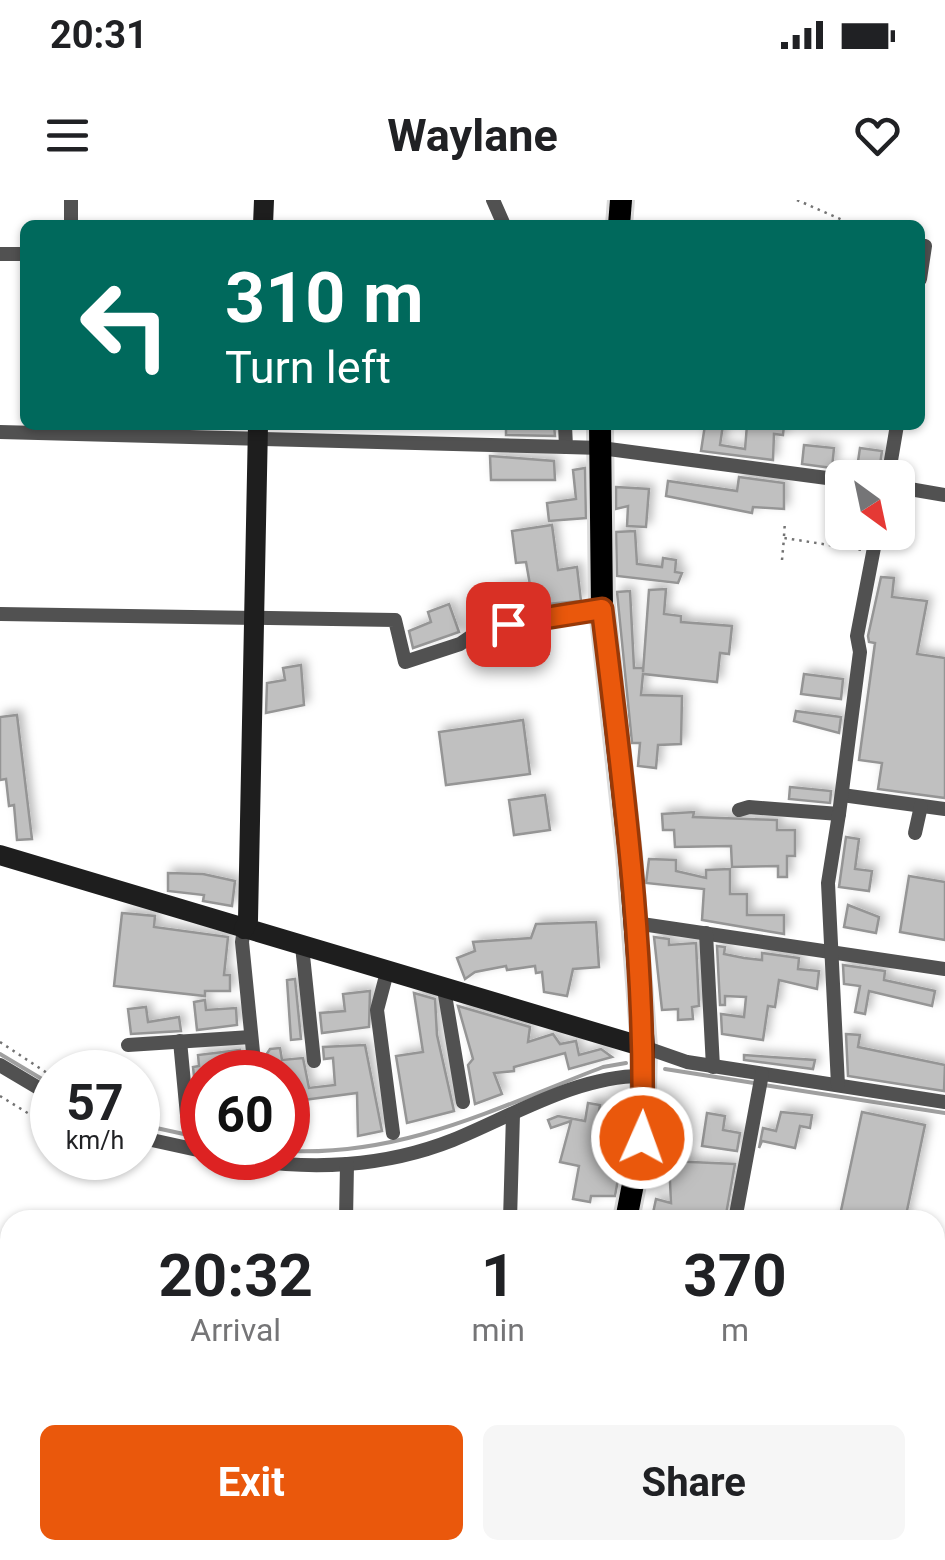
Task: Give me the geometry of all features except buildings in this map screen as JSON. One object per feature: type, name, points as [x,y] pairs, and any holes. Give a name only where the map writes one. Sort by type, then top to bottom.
[{"type":"main road","points":[[600,436],[602,609],[644,1047],[642,1138],[628,1210]]},
{"type":"street","points":[[360,430],[366,441]]},
{"type":"street","points":[[566,430],[566,447]]},
{"type":"street","points":[[891,460],[895,430]]},
{"type":"street","points":[[0,432],[258,432],[366,441],[566,447],[600,436],[825,477]]},
{"type":"street","points":[[253,1050],[242,942],[248,920],[258,432]]},
{"type":"street","points":[[915,490],[945,495]]},
{"type":"street","points":[[838,1085],[828,884],[860,652],[858,636],[874,551]]},
{"type":"street","points":[[0,614],[395,620],[404,662],[460,644],[479,631],[537,616],[602,609]]},
{"type":"street","points":[[842,795],[945,809]]},
{"type":"street","points":[[915,833],[921,806]]},
{"type":"street","points":[[739,810],[839,814]]},
{"type":"street","points":[[0,855],[713,1067],[945,1102]]},
{"type":"street","points":[[635,923],[945,970]]},
{"type":"street","points":[[706,933],[713,1067]]},
{"type":"street","points":[[302,946],[314,1061]]},
{"type":"street","points":[[387,972],[377,1010],[393,1133]]},
{"type":"street","points":[[444,989],[463,1102]]},
{"type":"street","points":[[128,1045],[252,1037]]},
{"type":"street","points":[[180,1042],[181,1050]]},
{"type":"street","points":[[0,1066],[30,1083]]},
{"type":"street","points":[[310,1161],[347,1164],[419,1152],[604,1080],[644,1076]]},
{"type":"street","points":[[737,1210],[762,1076]]},
{"type":"street","points":[[510,1210],[513,1114]]},
{"type":"street","points":[[346,1210],[347,1164]]},
{"type":"street","points":[[945,1291],[945,1319]]},
{"type":"path","points":[[796,200],[842,220]]},
{"type":"path","points":[[782,560],[785,521]]},
{"type":"path","points":[[784,538],[874,551]]},
{"type":"path","points":[[0,1042],[30,1061]]},
{"type":"path","points":[[0,1096],[30,1114]]},
{"type":"water","points":[[538,621],[550,655],[500,661],[487,635]]},
{"type":"waterway","points":[[0,1054],[30,1072]]},
{"type":"waterway","points":[[310,1151],[371,1146],[410,1137],[487,1113],[603,1067],[626,1063]]},
{"type":"waterway","points":[[665,1069],[754,1083]]},
{"type":"waterway","points":[[764,1085],[945,1113]]},
{"type":"waterway","points":[[160,1129],[180,1133]]},
{"type":"route","points":[[508,624],[537,616],[602,609],[630,854],[644,1047],[642,1138]]}]
